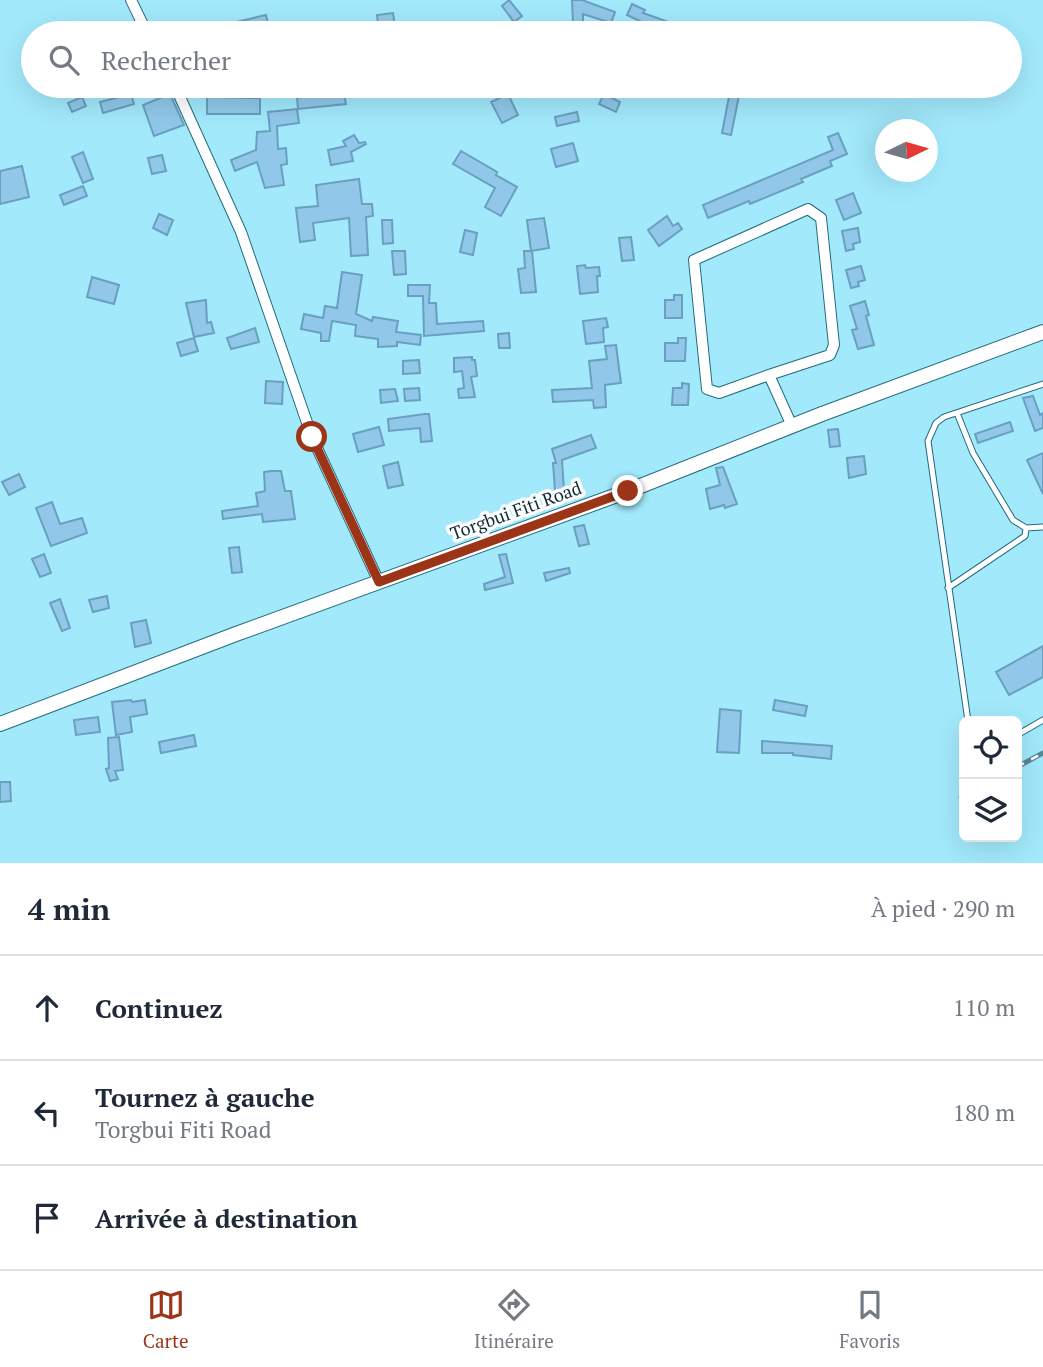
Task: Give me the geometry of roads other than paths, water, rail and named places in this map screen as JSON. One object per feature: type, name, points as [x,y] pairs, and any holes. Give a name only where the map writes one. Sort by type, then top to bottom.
[{"type":"street","points":[[131,0],[141,21]]},
{"type":"street","points":[[181,98],[241,232],[312,437],[379,582]]},
{"type":"street","points":[[808,209],[821,218],[834,345],[830,355],[769,375],[719,393],[707,388],[694,260],[808,209]]},
{"type":"street","name":"Torgbui Fiti Road","points":[[0,724],[628,491],[1043,332]]},
{"type":"street","points":[[769,375],[792,426]]},
{"type":"lane","points":[[967,716],[928,441],[936,424],[944,417],[1043,384]]},
{"type":"lane","points":[[957,413],[973,453],[1013,520],[1026,528],[1043,527]]},
{"type":"lane","points":[[948,588],[1025,536],[1026,528]]},
{"type":"lane","points":[[1022,731],[1043,720]]},
{"type":"railway","points":[[1022,764],[1043,753]]}]
